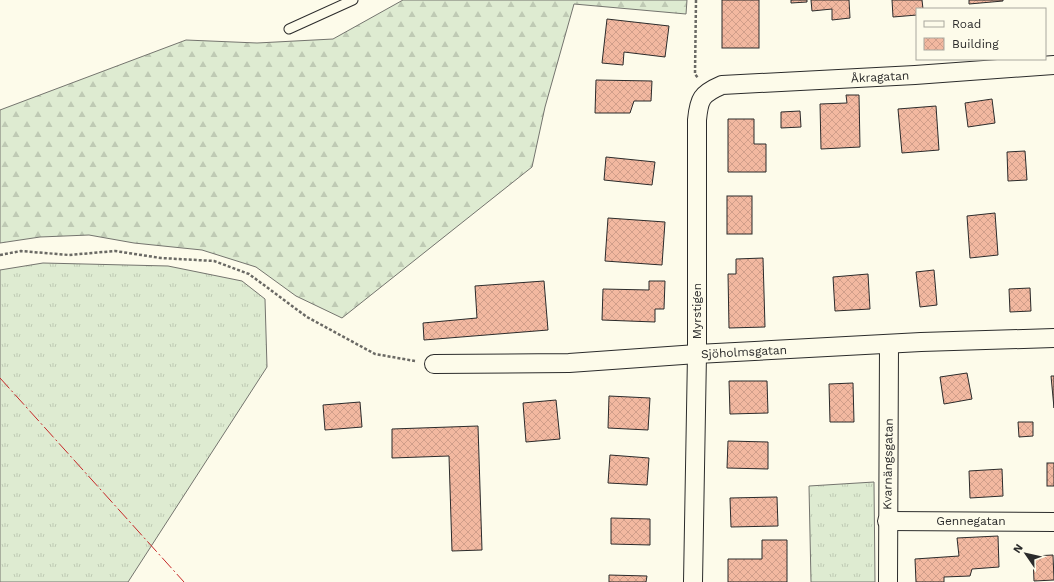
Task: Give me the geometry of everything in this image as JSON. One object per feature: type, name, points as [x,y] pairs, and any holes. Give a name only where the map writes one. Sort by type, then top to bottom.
[{"type":"street","name":"Åkragatan","points":[[707,91],[722,86],[744,83],[915,75],[1054,65]]},
{"type":"street","name":"Myrstigen","points":[[693,582],[697,354],[697,120],[699,102],[707,91]]},
{"type":"street","name":"Sjöholmsgatan","points":[[434,364],[570,363],[697,354],[889,345],[921,342],[1054,338]]},
{"type":"street","name":"Kvarnängsgatan","points":[[888,582],[887,521],[889,345]]},
{"type":"street","name":"Gennegatan","points":[[887,521],[1054,522]]},
{"type":"lane","points":[[289,29],[353,0]]},
{"type":"path","points":[[696,0],[695,74],[707,91]]},
{"type":"path","points":[[0,255],[22,252],[69,255],[115,251],[161,258],[214,261],[249,274],[307,317],[375,354],[434,364]]},
{"type":"green space","points":[[403,0],[687,0],[686,14],[574,4],[545,107],[532,167],[342,318],[296,296],[256,267],[202,250],[134,243],[89,235],[40,237],[0,243],[0,110],[186,40],[257,43],[333,39]]},
{"type":"green space","points":[[43,263],[168,266],[242,281],[265,299],[267,367],[128,582],[0,582],[0,270]]},
{"type":"green space","points":[[874,482],[875,582],[811,582],[809,486]]},
{"type":"building","points":[[722,0],[759,0],[759,48],[722,48]]},
{"type":"building","points":[[791,0],[807,0],[807,2],[791,3]]},
{"type":"building","points":[[811,0],[849,0],[850,18],[832,20],[832,9],[812,11]]},
{"type":"building","points":[[892,0],[922,0],[923,8],[916,8],[916,15],[893,17]]},
{"type":"building","points":[[969,0],[1003,0],[1003,1],[969,4]]},
{"type":"building","points":[[607,19],[669,26],[665,57],[624,52],[623,65],[602,63]]},
{"type":"building","points":[[596,80],[652,81],[651,101],[634,101],[630,113],[595,113]]},
{"type":"building","points":[[846,95],[859,95],[860,147],[821,149],[820,104],[847,103]]},
{"type":"building","points":[[992,99],[995,123],[968,127],[965,103]]},
{"type":"building","points":[[936,106],[939,150],[902,153],[898,109]]},
{"type":"building","points":[[800,111],[801,127],[781,128],[781,112]]},
{"type":"building","points":[[728,119],[754,119],[754,144],[766,144],[766,172],[728,172]]},
{"type":"building","points":[[1025,151],[1027,180],[1008,181],[1007,152]]},
{"type":"building","points":[[606,157],[655,162],[652,185],[604,180]]},
{"type":"building","points":[[727,196],[752,196],[752,234],[727,234]]},
{"type":"building","points":[[995,213],[998,255],[970,258],[967,216]]},
{"type":"building","points":[[608,218],[665,222],[662,265],[605,261]]},
{"type":"building","points":[[763,258],[765,327],[729,328],[728,274],[736,274],[736,259]]},
{"type":"building","points":[[934,270],[937,305],[920,307],[916,272]]},
{"type":"building","points":[[868,274],[870,309],[835,311],[833,277]]},
{"type":"building","points":[[544,281],[548,330],[424,340],[423,323],[477,318],[475,286]]},
{"type":"building","points":[[649,281],[665,281],[664,309],[655,309],[655,322],[602,320],[603,289],[649,290]]},
{"type":"building","points":[[1030,288],[1031,311],[1010,312],[1009,289]]},
{"type":"building","points":[[967,373],[972,399],[944,404],[940,377]]},
{"type":"building","points":[[1051,376],[1054,376],[1054,408]]},
{"type":"building","points":[[729,381],[767,381],[768,413],[730,414]]},
{"type":"building","points":[[853,383],[854,422],[830,422],[829,384]]},
{"type":"building","points":[[609,396],[650,398],[648,430],[608,428]]},
{"type":"building","points":[[556,400],[560,439],[526,442],[523,403]]},
{"type":"building","points":[[360,402],[362,427],[325,430],[323,405]]},
{"type":"building","points":[[1018,422],[1033,422],[1033,436],[1019,437]]},
{"type":"building","points":[[478,426],[482,550],[452,551],[449,456],[392,458],[392,429]]},
{"type":"building","points":[[728,441],[768,442],[768,469],[727,468]]},
{"type":"building","points":[[610,455],[649,458],[647,485],[608,483]]},
{"type":"building","points":[[1047,463],[1054,463],[1054,486],[1047,486]]},
{"type":"building","points":[[1002,469],[1003,496],[970,498],[969,471]]},
{"type":"building","points":[[777,497],[778,526],[731,527],[730,498]]},
{"type":"building","points":[[611,518],[650,519],[650,545],[611,544]]},
{"type":"building","points":[[998,536],[999,567],[972,569],[970,576],[944,577],[944,582],[916,582],[915,559],[959,556],[957,538]]},
{"type":"building","points":[[762,540],[787,540],[787,582],[728,582],[728,559],[762,559]]},
{"type":"building","points":[[1053,555],[1054,580],[1034,581],[1033,556]]},
{"type":"building","points":[[609,575],[647,576],[646,582],[609,582]]},
{"type":"power","points":[[0,378],[184,582]]}]
